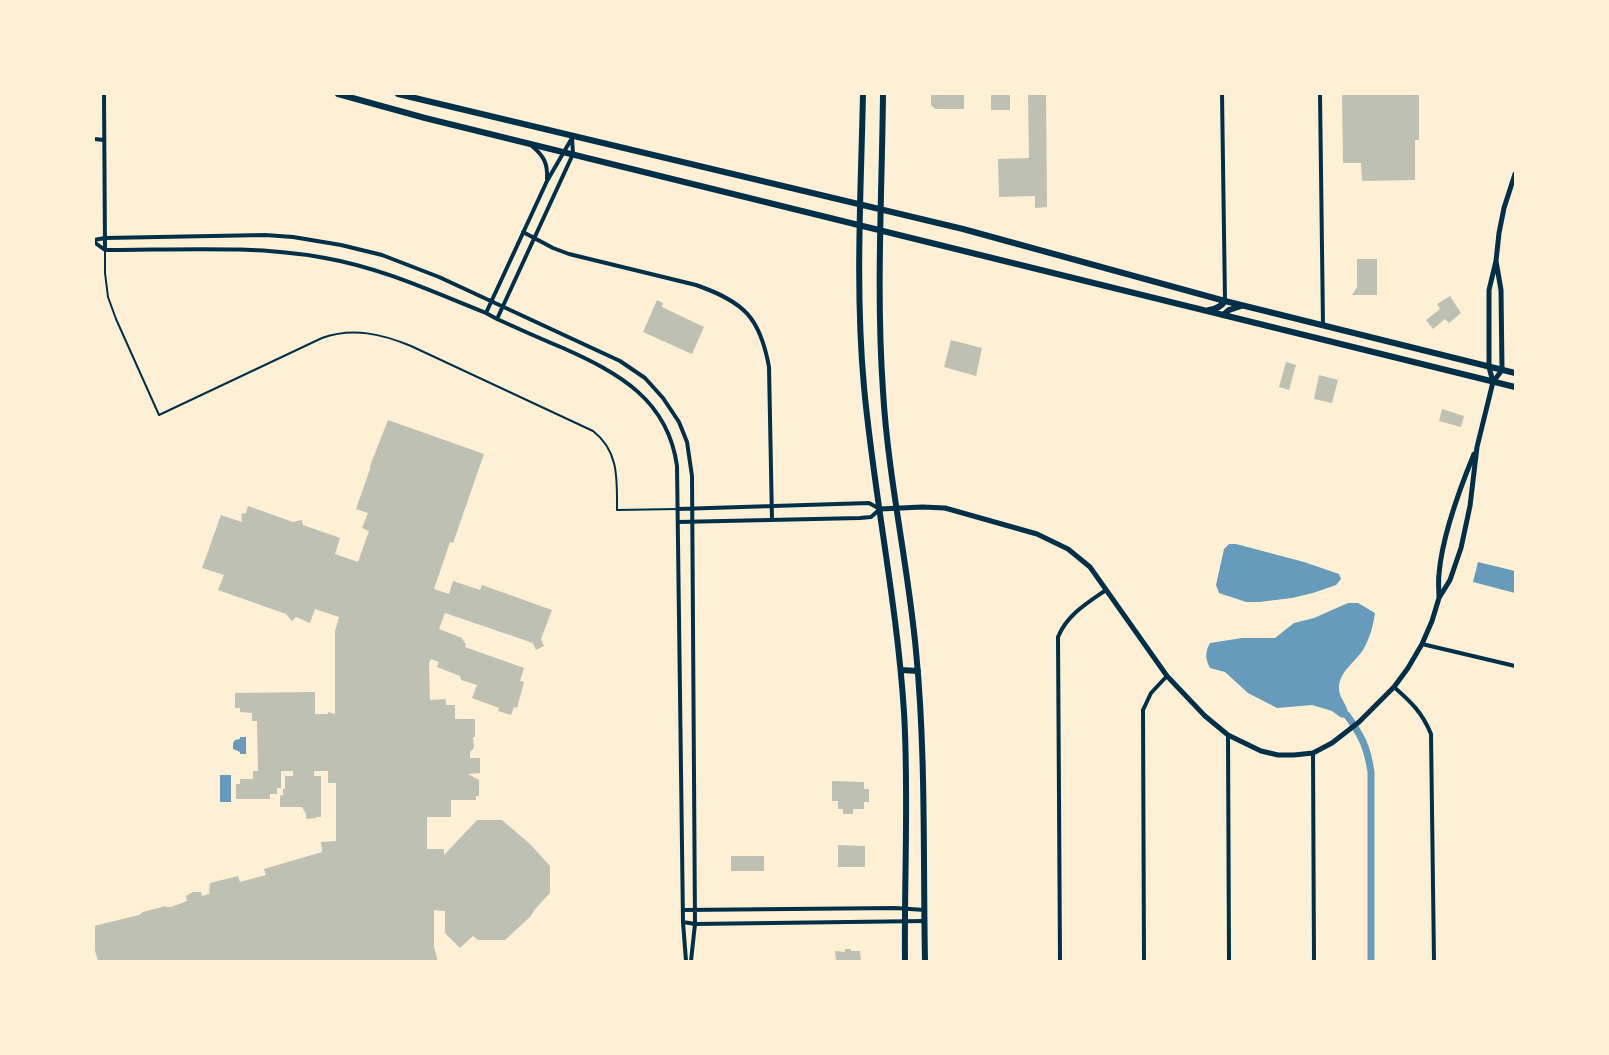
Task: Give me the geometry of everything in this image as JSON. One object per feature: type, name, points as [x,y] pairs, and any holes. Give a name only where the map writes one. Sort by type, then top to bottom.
[{"type":"main road","points":[[338,94],[425,118],[1515,387]]},
{"type":"main road","points":[[398,94],[572,137],[718,169],[1000,238],[1225,301],[1515,373]]},
{"type":"main road","points":[[863,94],[859,225],[860,332],[864,384],[901,670],[905,748],[904,961]]},
{"type":"main road","points":[[883,94],[879,230],[882,391],[913,620],[918,671],[922,752],[925,961]]},
{"type":"main road","points":[[1205,310],[1215,309],[1225,301]]},
{"type":"main road","points":[[1223,315],[1234,307],[1245,306]]},
{"type":"main road","points":[[901,670],[918,671]]},
{"type":"street","points":[[104,94],[105,250]]},
{"type":"street","points":[[1222,94],[1225,301]]},
{"type":"street","points":[[1320,94],[1323,325]]},
{"type":"street","points":[[486,313],[547,181],[572,137]]},
{"type":"street","points":[[496,319],[572,154],[572,137]]},
{"type":"street","points":[[94,139],[104,140]]},
{"type":"street","points":[[529,143],[545,160],[548,170],[547,181]]},
{"type":"street","points":[[1493,382],[1489,367],[1489,290],[1496,261],[1504,208],[1515,174]]},
{"type":"street","points":[[523,232],[534,239],[570,254],[696,285],[716,292],[734,302],[750,317],[759,330],[765,345],[769,367],[772,520]]},
{"type":"street","points":[[94,241],[105,238],[252,235],[293,237],[382,256],[439,277],[616,359],[646,378],[663,398],[679,422],[687,442],[692,476],[695,924],[691,961]]},
{"type":"street","points":[[94,241],[105,250],[262,250],[325,258],[383,272],[486,313],[582,356],[612,371],[633,386],[650,403],[666,426],[674,445],[677,466],[683,922],[686,961]]},
{"type":"street","points":[[678,509],[869,503],[880,509],[945,508],[1037,534],[1068,549],[1090,567],[1167,676],[1204,716],[1228,735],[1261,752],[1286,755],[1313,753],[1332,743],[1348,731],[1394,687],[1422,644],[1439,598],[1450,580],[1461,548],[1470,506],[1477,447],[1493,382],[1502,370],[1501,290],[1496,261]]},
{"type":"street","points":[[1439,598],[1439,574],[1445,542],[1464,478],[1477,447]]},
{"type":"street","points":[[678,522],[871,517],[880,509]]},
{"type":"street","points":[[1060,961],[1058,637],[1062,627],[1071,616],[1106,590]]},
{"type":"street","points":[[1422,644],[1515,666]]},
{"type":"street","points":[[1144,961],[1143,710],[1151,694],[1167,676]]},
{"type":"street","points":[[1394,687],[1415,705],[1426,723],[1430,734],[1434,961]]},
{"type":"street","points":[[1228,735],[1229,961]]},
{"type":"street","points":[[1313,753],[1314,961]]},
{"type":"street","points":[[682,821],[694,821]]},
{"type":"street","points":[[683,910],[925,910]]},
{"type":"street","points":[[683,922],[695,924],[925,921]]},
{"type":"lane","points":[[105,250],[105,274],[108,297],[159,415],[322,338],[350,332],[380,335],[415,348],[592,431],[609,448],[616,464],[617,510],[678,509]]},
{"type":"water","points":[[1229,544],[1236,544],[1304,562],[1339,574],[1341,579],[1336,585],[1313,593],[1292,598],[1246,602],[1219,593],[1216,585],[1224,549]]},
{"type":"water","points":[[1478,562],[1515,571],[1515,593],[1473,582]]},
{"type":"water","points":[[1348,603],[1358,603],[1375,613],[1371,632],[1363,650],[1344,673],[1339,683],[1339,692],[1348,711],[1345,718],[1332,711],[1312,705],[1277,708],[1248,693],[1225,672],[1210,668],[1208,665],[1206,656],[1210,643],[1242,638],[1275,638],[1294,623],[1314,618]]},
{"type":"water","points":[[240,737],[246,737],[246,754],[240,754],[240,752],[233,749],[233,743],[235,740],[240,739]]},
{"type":"water","points":[[220,775],[231,775],[231,802],[220,802]]},
{"type":"building","points":[[931,94],[964,94],[964,109],[935,109],[931,105]]},
{"type":"building","points":[[991,94],[1010,94],[1010,110],[991,110]]},
{"type":"building","points":[[1028,94],[1046,94],[1047,207],[1035,208],[1035,196],[999,197],[998,159],[1029,158]]},
{"type":"building","points":[[1342,94],[1419,94],[1419,140],[1415,140],[1415,180],[1362,181],[1361,163],[1343,163]]},
{"type":"building","points":[[1357,259],[1377,259],[1377,295],[1352,295],[1357,287]]},
{"type":"building","points":[[1450,296],[1461,313],[1449,323],[1445,319],[1433,329],[1426,320],[1440,309],[1437,304]]},
{"type":"building","points":[[657,300],[663,303],[662,307],[704,327],[692,354],[643,332]]},
{"type":"building","points":[[951,340],[982,348],[976,376],[944,367]]},
{"type":"building","points":[[1286,362],[1296,365],[1289,390],[1279,387]]},
{"type":"building","points":[[1319,375],[1338,380],[1332,403],[1314,399]]},
{"type":"building","points":[[1442,409],[1464,416],[1461,427],[1439,421]]},
{"type":"building","points":[[388,420],[484,454],[453,543],[450,542],[434,589],[449,594],[453,581],[480,590],[482,585],[552,610],[541,639],[544,646],[536,650],[533,643],[445,613],[439,629],[462,638],[466,645],[465,647],[524,668],[520,681],[524,682],[517,708],[514,707],[511,715],[498,711],[499,708],[472,698],[477,685],[461,680],[460,676],[437,667],[439,662],[431,659],[429,663],[430,700],[444,699],[446,700],[446,705],[455,705],[455,719],[475,719],[474,748],[470,752],[470,758],[480,758],[480,773],[468,774],[479,780],[479,796],[476,796],[476,800],[451,800],[451,817],[427,817],[427,849],[444,849],[444,855],[477,820],[502,820],[530,844],[550,866],[550,893],[530,917],[505,940],[478,940],[473,936],[460,948],[445,933],[445,911],[434,910],[434,947],[438,961],[98,961],[94,947],[94,926],[166,906],[171,907],[187,901],[186,896],[193,892],[201,892],[202,896],[209,894],[210,883],[238,876],[240,882],[266,875],[264,869],[322,852],[321,842],[336,841],[336,783],[328,783],[328,771],[314,771],[314,776],[321,776],[321,817],[306,819],[306,814],[302,807],[280,807],[280,795],[283,796],[283,789],[285,789],[285,776],[293,776],[293,771],[281,771],[281,788],[277,788],[277,794],[270,794],[270,799],[236,799],[236,784],[240,784],[240,779],[253,779],[253,771],[258,771],[257,721],[252,721],[252,713],[240,712],[240,708],[235,708],[235,693],[315,692],[315,714],[328,714],[328,712],[335,714],[335,631],[339,617],[315,609],[310,623],[296,617],[292,621],[286,614],[218,590],[224,575],[202,568],[221,515],[242,522],[241,514],[246,513],[248,506],[293,522],[302,520],[303,525],[340,538],[335,554],[358,562],[369,531],[362,528],[368,513],[356,509]]},
{"type":"building","points":[[832,781],[864,782],[864,789],[869,789],[869,802],[864,802],[864,809],[853,809],[853,814],[843,814],[843,809],[838,809],[838,801],[832,801]]},
{"type":"building","points":[[838,845],[865,846],[865,867],[838,867]]},
{"type":"building","points":[[731,856],[764,856],[764,871],[731,871]]},
{"type":"building","points":[[845,949],[860,951],[861,961],[836,961],[835,951],[845,952]]},
{"type":"waterway","points":[[1347,715],[1363,742],[1371,772],[1371,961]]}]
